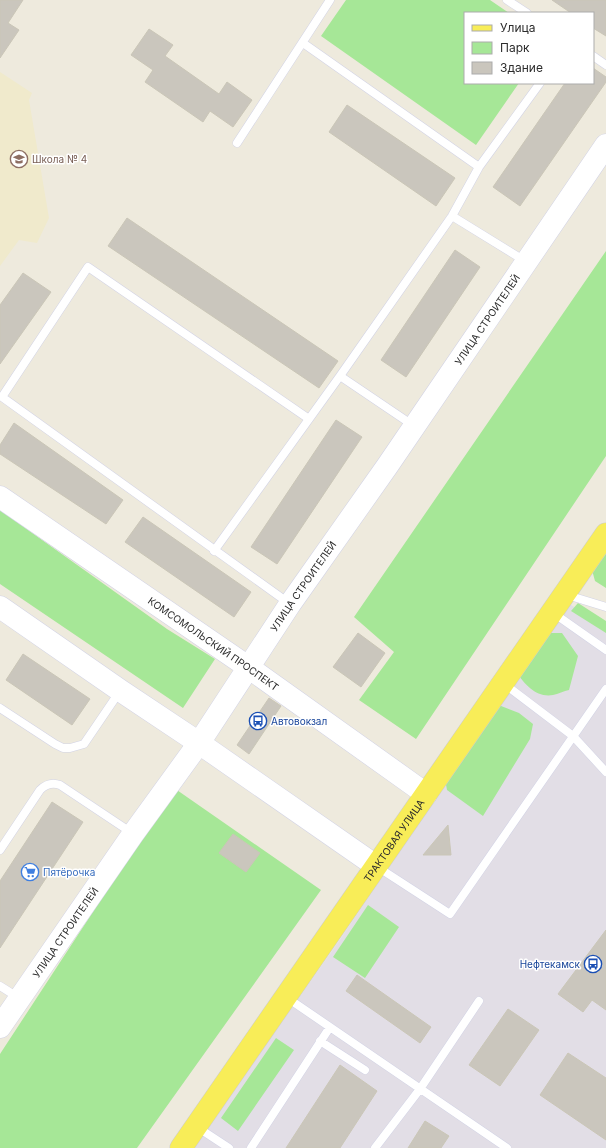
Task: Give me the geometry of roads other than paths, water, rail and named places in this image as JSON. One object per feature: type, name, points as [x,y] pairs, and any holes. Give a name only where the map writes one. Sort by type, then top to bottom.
[{"type":"main road","name":"УЛИЦА СТРОИТЕЛЕЙ","points":[[0,1027],[132,834],[199,743],[290,604],[388,465],[606,145]]},
{"type":"main road","name":"КОМСОМОЛЬСКИЙ ПРОСПЕКТ","points":[[0,497],[248,667],[426,794]]},
{"type":"main road","name":"ТРАКТОВАЯ УЛИЦА","points":[[181,1148],[606,534]]},
{"type":"main road","points":[[0,607],[376,866]]},
{"type":"lane","points":[[237,143],[330,0]]},
{"type":"lane","points":[[507,0],[525,12]]},
{"type":"lane","points":[[303,43],[479,167]]},
{"type":"lane","points":[[594,57],[606,64]]},
{"type":"lane","points":[[214,550],[340,376],[452,216],[479,167],[539,84]]},
{"type":"lane","points":[[452,216],[526,261]]},
{"type":"lane","points":[[290,604],[2,397],[88,267],[309,419]]},
{"type":"lane","points":[[340,376],[414,426]]},
{"type":"lane","points":[[564,594],[606,607]]},
{"type":"lane","points":[[552,612],[606,650]]},
{"type":"lane","points":[[502,683],[573,736],[606,772]]},
{"type":"lane","points":[[376,866],[450,914],[606,689]]},
{"type":"lane","points":[[0,708],[55,744],[63,748],[70,748],[84,744],[121,691]]},
{"type":"lane","points":[[0,850],[40,790],[44,786],[51,783],[60,785],[132,834]]},
{"type":"lane","points":[[0,986],[20,999]]},
{"type":"lane","points":[[285,997],[507,1148]]},
{"type":"lane","points":[[375,1148],[420,1089],[479,1001]]},
{"type":"lane","points":[[251,1148],[330,1027]]},
{"type":"lane","points":[[320,1041],[365,1070]]},
{"type":"lane","points":[[196,1127],[229,1148]]},
{"type":"place","name":"Школа № 4","points":[[19,159]]},
{"type":"place","name":"Автовокзал","points":[[258,721]]},
{"type":"place","name":"Пятёрочка","points":[[30,872]]},
{"type":"place","name":"Нефтекамск","points":[[593,964]]}]
